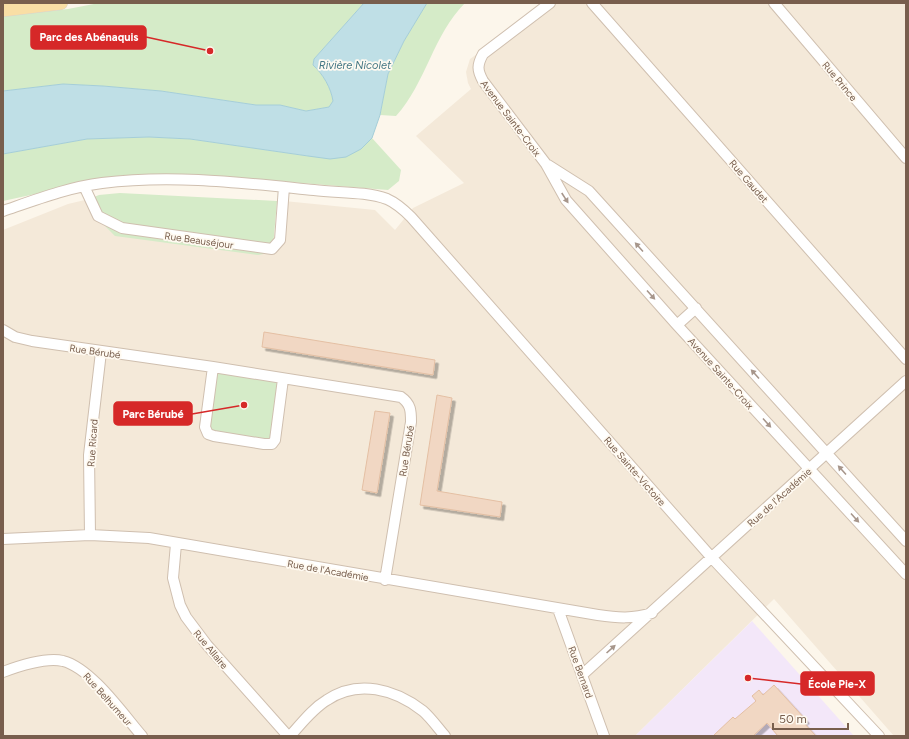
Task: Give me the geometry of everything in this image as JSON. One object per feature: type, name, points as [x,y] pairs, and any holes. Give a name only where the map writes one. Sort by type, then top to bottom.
[{"type":"main road","points":[[3,10],[61,3]]},
{"type":"street","name":"Avenue Sainte-Croix","points":[[550,3],[483,54],[478,62],[478,71],[483,81],[546,164],[566,200],[677,325],[906,574]]},
{"type":"street","name":"Rue Gaudet","points":[[592,3],[906,359]]},
{"type":"street","name":"Rue Prince","points":[[774,3],[906,158]]},
{"type":"street","name":"Avenue Sainte-Croix","points":[[546,164],[589,192],[696,308],[906,541]]},
{"type":"street","points":[[3,212],[84,186],[126,180],[189,179],[284,187]]},
{"type":"street","name":"Rue Beauséjour","points":[[84,186],[98,216],[122,228],[272,249],[280,240],[284,187]]},
{"type":"street","name":"Rue Sainte-Victoire","points":[[284,187],[374,196],[394,203],[411,217],[712,558],[879,736]]},
{"type":"street","points":[[677,325],[696,308]]},
{"type":"street","name":"Rue Bérubé","points":[[3,330],[15,337],[32,342],[213,367],[283,380],[401,398],[408,402],[411,410],[412,422],[385,580]]},
{"type":"street","name":"Rue Ricard","points":[[90,534],[89,455],[101,352]]},
{"type":"street","points":[[213,367],[205,427],[208,434],[214,436],[272,444],[275,440],[283,380]]},
{"type":"street","name":"Rue de l'Académie","points":[[582,675],[906,381]]},
{"type":"street","name":"Rue de l'Académie","points":[[3,539],[90,534],[149,538],[385,580],[624,619],[637,618],[652,612]]},
{"type":"street","name":"Rue Allaire","points":[[176,544],[174,578],[180,605],[186,617],[207,645],[289,736]]},
{"type":"street","name":"Rue Bernard","points":[[558,609],[604,736]]},
{"type":"street","name":"Rue Belhumeur","points":[[3,672],[51,660],[62,661],[81,669],[95,682],[142,736]]},
{"type":"street","points":[[289,736],[315,709],[335,695],[355,688],[372,688],[390,692],[406,699],[423,712],[445,736]]},
{"type":"shaded area","points":[[549,3],[906,3],[906,736],[894,736],[774,599],[635,736],[3,736],[3,230],[68,204],[89,199],[277,245],[284,201],[375,210],[395,230],[413,208],[464,183],[416,136],[471,89],[466,72],[470,59]]},
{"type":"shaded area","points":[[752,621],[854,736],[635,736]]},
{"type":"green space","points":[[99,3],[364,3],[314,59],[313,65],[323,77],[330,91],[333,101],[329,107],[306,111],[280,105],[256,105],[161,91],[63,84],[3,91],[3,16],[68,9]]},
{"type":"green space","points":[[465,3],[445,30],[415,89],[406,103],[396,116],[380,115],[388,74],[404,41],[426,4]]},
{"type":"green space","points":[[149,137],[190,139],[308,156],[361,149],[372,138],[401,170],[399,181],[388,190],[187,174],[118,176],[3,201],[3,154],[87,139]]},
{"type":"green space","points":[[120,193],[277,201],[273,247],[269,253],[258,255],[115,236],[95,214],[89,199],[99,195]]},
{"type":"green space","points":[[213,367],[283,379],[275,440],[214,436],[206,417]]},
{"type":"water","name":"Rivière Nicolet","points":[[364,3],[427,3],[404,41],[388,74],[380,115],[372,138],[361,149],[346,157],[330,159],[190,139],[149,137],[87,139],[3,154],[3,91],[63,84],[161,91],[256,105],[280,105],[306,111],[329,107],[333,101],[330,91],[323,77],[313,65],[314,59]]},
{"type":"building","points":[[264,332],[435,360],[433,375],[262,347]]},
{"type":"building","points":[[437,395],[452,398],[437,491],[502,502],[500,517],[420,505]]},
{"type":"building","points":[[375,411],[390,413],[377,493],[362,490]]},
{"type":"building","points":[[774,685],[806,720],[803,722],[816,736],[778,736],[767,723],[753,736],[713,736],[733,717],[735,719],[756,701],[752,696],[759,690],[763,695]]},
{"type":"place","name":"Parc des Abénaquis","points":[[210,51]]},
{"type":"place","name":"Parc Bérubé","points":[[244,405]]},
{"type":"place","name":"École Pie-X","points":[[748,678]]}]
